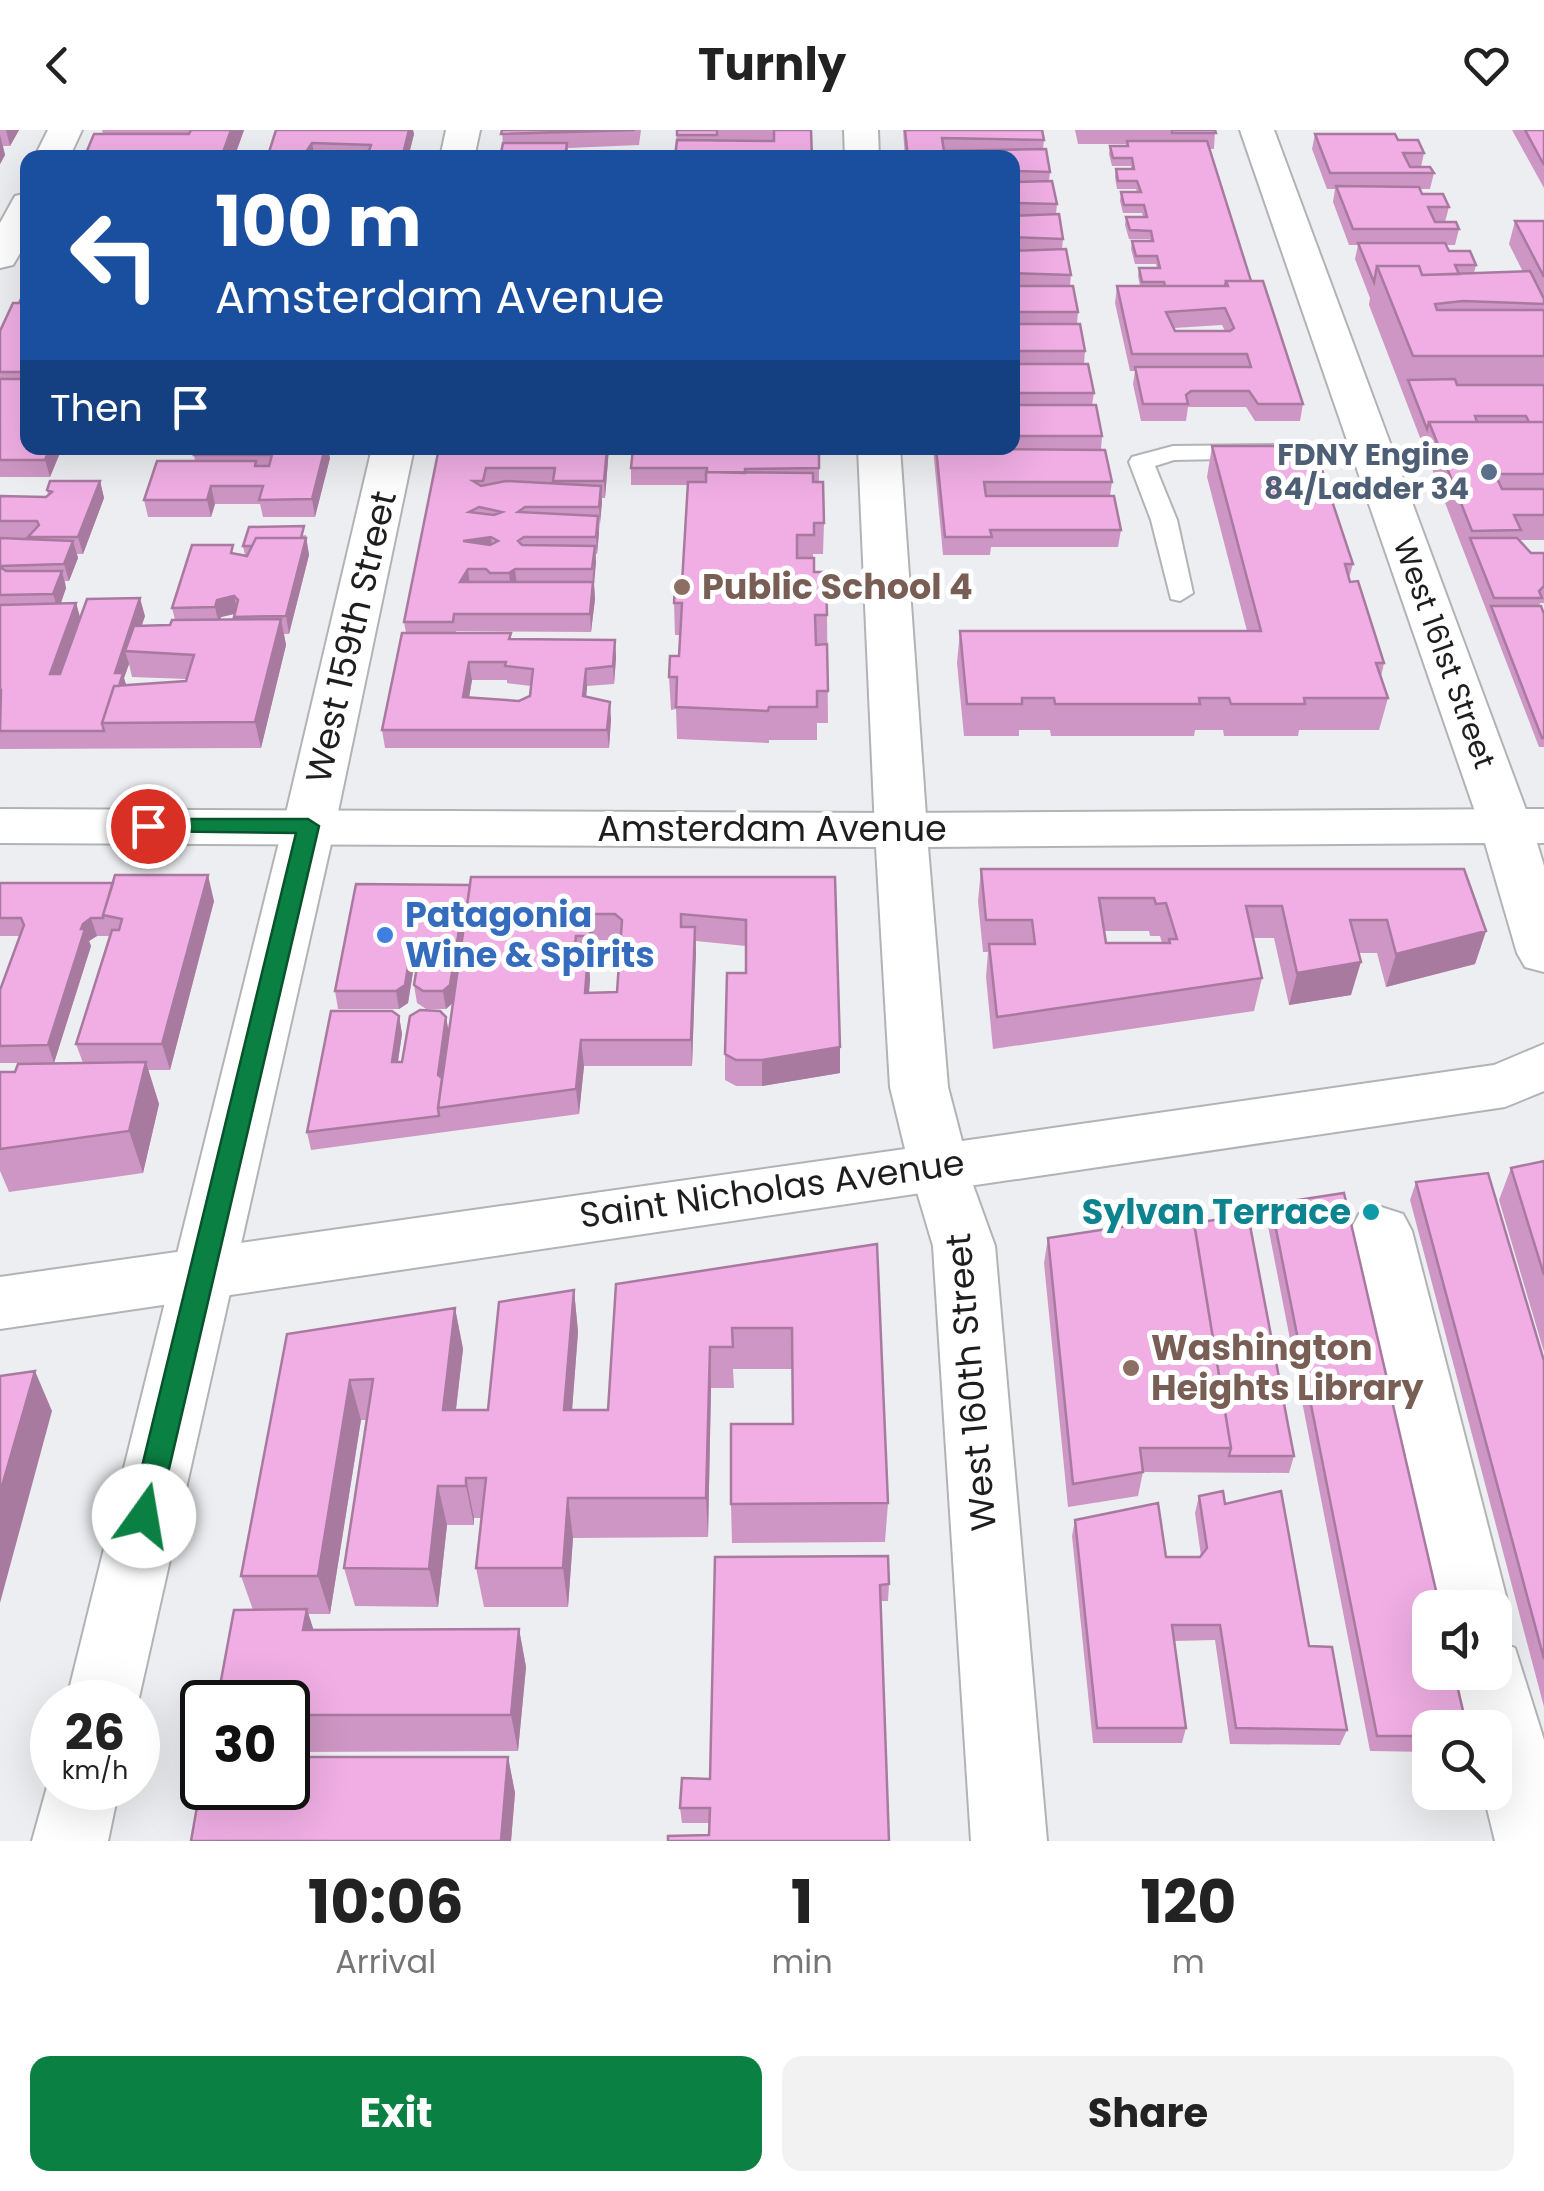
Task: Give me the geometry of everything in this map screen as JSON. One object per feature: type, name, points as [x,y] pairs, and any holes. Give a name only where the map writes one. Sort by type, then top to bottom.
[{"type":"street","name":"West 161st Street","points":[[1257,130],[1371,451],[1525,826],[1544,953]]},
{"type":"street","points":[[0,257],[20,219]]},
{"type":"street","name":"West 159th Street","points":[[107,1680],[391,455]]},
{"type":"street","name":"West 160th Street","points":[[879,455],[919,1087],[964,1246],[1009,1841]]},
{"type":"street","name":"Amsterdam Avenue","points":[[0,826],[900,830],[1525,826]]},
{"type":"street","name":"Saint Nicholas Avenue","points":[[0,1302],[1531,1076]]},
{"type":"street","points":[[1380,1231],[1470,1590]]},
{"type":"street","points":[[1495,1690],[1533,1841]]},
{"type":"street","points":[[70,1841],[77,1810]]},
{"type":"lane","points":[[1180,593],[1164,520],[1141,462],[1173,453],[1371,451]]},
{"type":"building","points":[[191,130],[231,130],[224,150],[87,150],[94,134],[189,134]]},
{"type":"building","points":[[276,130],[409,130],[404,150],[312,143],[307,150],[270,150]]},
{"type":"building","points":[[502,130],[635,130],[501,134]]},
{"type":"building","points":[[677,130],[717,130],[717,135],[677,135]]},
{"type":"building","points":[[774,130],[811,130],[812,150],[676,150],[677,140],[774,141]]},
{"type":"building","points":[[905,130],[1042,130],[1044,140],[942,138],[944,150],[907,150]]},
{"type":"building","points":[[1215,130],[1216,133],[1172,133]]},
{"type":"building","points":[[1525,130],[1544,130],[1544,165]]},
{"type":"building","points":[[1315,134],[1395,134],[1398,140],[1418,140],[1424,153],[1403,153],[1410,167],[1430,167],[1434,173],[1330,173]]},
{"type":"building","points":[[1127,141],[1207,141],[1251,281],[1226,281],[1225,286],[1142,282],[1139,268],[1160,268],[1157,256],[1136,256],[1132,241],[1153,241],[1151,231],[1130,230],[1126,217],[1147,217],[1144,205],[1124,205],[1121,192],[1141,192],[1137,181],[1118,181],[1116,169],[1134,169],[1132,158],[1113,158],[1110,146],[1128,146]]},
{"type":"building","points":[[503,143],[567,143],[566,150],[502,150]]},
{"type":"building","points":[[1046,149],[1050,172],[1020,171],[1020,150],[995,150]]},
{"type":"building","points":[[1052,181],[1057,204],[1020,203],[1020,182]]},
{"type":"building","points":[[1336,186],[1419,187],[1422,194],[1443,194],[1449,207],[1428,207],[1435,222],[1456,222],[1459,229],[1353,229]]},
{"type":"building","points":[[1059,214],[1063,239],[1020,237],[1020,216]]},
{"type":"building","points":[[1515,221],[1544,221],[1544,277]]},
{"type":"building","points":[[1358,243],[1445,243],[1449,251],[1470,251],[1476,265],[1455,265],[1459,274],[1422,275],[1419,266],[1377,266],[1374,282]]},
{"type":"building","points":[[1066,249],[1071,275],[1020,273],[1020,251]]},
{"type":"building","points":[[1377,266],[1419,266],[1422,275],[1530,271],[1544,304],[1435,304],[1437,310],[1544,310],[1544,356],[1413,356]]},
{"type":"building","points":[[1226,281],[1263,281],[1303,404],[1258,404],[1249,391],[1191,391],[1186,395],[1188,404],[1143,404],[1135,367],[1251,367],[1247,354],[1132,354],[1117,286],[1228,286]],"holes":[[[1225,308],[1234,328],[1175,331],[1166,312]]]},
{"type":"building","points":[[1020,286],[1073,286],[1078,312],[1020,312]]},
{"type":"building","points":[[13,303],[20,303],[20,372],[0,372],[0,331]]},
{"type":"building","points":[[1020,324],[1080,324],[1085,351],[1020,351]]},
{"type":"building","points":[[1020,364],[1088,364],[1094,393],[1020,393]]},
{"type":"building","points":[[0,379],[20,379],[20,455],[47,455],[45,460],[0,460]]},
{"type":"building","points":[[1455,379],[1457,385],[1544,385],[1544,422],[1529,422],[1526,416],[1475,416],[1477,422],[1429,422],[1427,429],[1408,380]]},
{"type":"building","points":[[1020,405],[1096,405],[1102,436],[1020,436]]},
{"type":"building","points":[[1429,422],[1544,422],[1544,474],[1495,474],[1502,489],[1544,489],[1544,515],[1514,515],[1521,530],[1472,531]]},
{"type":"building","points":[[1212,446],[1315,446],[1323,473],[1316,473],[1321,489],[1328,489],[1353,564],[1345,564],[1350,582],[1358,581],[1384,663],[1376,663],[1388,698],[1304,698],[1305,704],[1231,704],[1229,698],[1199,698],[1200,704],[1055,704],[1054,698],[1022,698],[1022,704],[967,704],[960,631],[1261,631]]},
{"type":"building","points":[[1020,449],[1105,450],[1112,482],[984,482],[986,496],[1114,496],[1121,530],[990,530],[992,537],[945,537],[937,455],[1020,455]]},
{"type":"building","points":[[272,455],[323,455],[312,499],[259,500],[263,486],[211,486],[207,500],[144,500],[157,461],[256,461],[255,466],[269,466]]},
{"type":"building","points":[[438,455],[606,455],[604,481],[553,481],[555,468],[486,468],[483,481],[473,481],[481,486],[506,481],[601,486],[599,507],[525,507],[518,512],[598,516],[596,537],[524,537],[518,541],[522,545],[595,546],[592,569],[515,569],[509,573],[490,573],[486,569],[468,569],[460,582],[593,582],[590,614],[454,614],[453,622],[404,622]],"holes":[[[479,507],[502,512],[494,515],[469,512]],[[491,537],[498,541],[490,545],[463,541]]]},
{"type":"building","points":[[632,455],[819,455],[819,468],[745,469],[745,473],[707,472],[707,468],[631,468]]},
{"type":"building","points":[[706,472],[813,473],[813,482],[823,482],[824,523],[814,523],[814,535],[797,535],[797,558],[814,558],[814,572],[826,572],[827,615],[815,615],[816,645],[827,644],[828,691],[817,691],[817,707],[769,707],[768,711],[676,707],[677,677],[669,677],[670,656],[679,656],[682,603],[674,603],[675,583],[682,583],[688,482],[706,482]]},
{"type":"building","points":[[50,481],[100,481],[78,537],[28,537],[39,525],[37,521],[0,521],[0,496],[46,497],[52,492],[47,490]]},
{"type":"building","points":[[304,526],[301,538],[256,538],[252,546],[243,546],[249,527]]},
{"type":"building","points":[[0,538],[73,541],[64,564],[0,566]]},
{"type":"building","points":[[256,538],[306,538],[286,616],[234,617],[238,600],[234,596],[217,600],[215,607],[172,608],[192,545],[233,545],[231,553],[247,556]]},
{"type":"building","points":[[1470,538],[1517,538],[1531,553],[1544,553],[1544,586],[1539,591],[1542,598],[1494,598]]},
{"type":"building","points":[[0,567],[6,571],[62,571],[53,594],[0,595]]},
{"type":"building","points":[[140,598],[115,673],[123,673],[119,686],[114,686],[102,723],[104,731],[0,731],[0,605],[76,603],[50,674],[60,674],[87,599]]},
{"type":"building","points":[[1491,606],[1541,606],[1544,738],[1542,738]]},
{"type":"building","points":[[281,619],[255,722],[102,723],[114,686],[186,681],[194,655],[125,651],[134,626],[170,625],[172,620]]},
{"type":"building","points":[[402,633],[511,633],[509,639],[615,640],[613,666],[586,669],[583,696],[610,702],[607,730],[382,730]],"holes":[[[469,662],[506,662],[505,666],[533,669],[530,696],[519,701],[463,697]]]},
{"type":"building","points":[[981,869],[1464,869],[1486,931],[1396,954],[1387,920],[1350,920],[1361,962],[1297,973],[1282,906],[1246,906],[1262,978],[997,1017],[989,944],[1035,944],[1032,920],[986,920]],"holes":[[[1099,898],[1154,898],[1156,904],[1166,903],[1177,939],[1169,939],[1170,943],[1106,943]]]},
{"type":"building","points":[[115,875],[208,875],[162,1044],[76,1044],[112,930],[119,930],[122,919],[103,915]]},
{"type":"building","points":[[471,877],[835,877],[840,1047],[762,1060],[736,1060],[725,1054],[727,973],[746,973],[746,920],[681,914],[681,927],[695,927],[691,1040],[581,1040],[576,1089],[438,1108]],"holes":[[[591,914],[615,914],[622,920],[617,992],[585,993],[588,954],[574,954],[576,936],[590,936]]]},
{"type":"building","points":[[0,883],[113,883],[103,918],[91,918],[83,924],[81,929],[85,929],[48,1045],[0,1046],[0,990],[24,925],[21,918],[0,918]]},
{"type":"building","points":[[356,884],[470,885],[450,985],[443,991],[423,991],[414,985],[421,942],[412,942],[405,985],[396,991],[335,991]]},
{"type":"building","points":[[420,1010],[440,1011],[446,1017],[438,1075],[442,1078],[439,1116],[307,1132],[331,1011],[392,1011],[399,1016],[392,1062],[402,1062],[410,1016]]},
{"type":"building","points":[[146,1062],[129,1131],[0,1149],[0,1072],[15,1072],[18,1064]]},
{"type":"building","points":[[1544,1161],[1544,1275],[1511,1168]]},
{"type":"building","points":[[1488,1173],[1544,1361],[1544,1659],[1416,1182]]},
{"type":"building","points":[[1344,1193],[1436,1590],[1412,1590],[1412,1690],[1458,1690],[1463,1710],[1412,1710],[1412,1736],[1377,1736],[1271,1204]]},
{"type":"building","points":[[1248,1215],[1294,1456],[1229,1456],[1231,1448],[1194,1223]]},
{"type":"building","name":"Washington Heights Library","points":[[1193,1216],[1231,1448],[1140,1448],[1143,1472],[1073,1484],[1048,1238]]},
{"type":"building","points":[[877,1244],[888,1503],[731,1504],[731,1424],[793,1424],[792,1328],[732,1328],[733,1347],[710,1347],[706,1498],[568,1498],[563,1568],[476,1568],[486,1478],[466,1478],[466,1486],[438,1486],[429,1569],[344,1568],[373,1379],[350,1380],[318,1576],[241,1576],[287,1334],[455,1308],[443,1410],[488,1410],[499,1302],[574,1290],[564,1410],[608,1410],[616,1284]]},
{"type":"building","points":[[35,1371],[0,1493],[0,1376]]},
{"type":"building","points":[[1223,1491],[1225,1504],[1281,1491],[1309,1646],[1332,1647],[1347,1730],[1236,1728],[1220,1625],[1172,1625],[1186,1728],[1097,1728],[1075,1520],[1158,1503],[1166,1557],[1200,1557],[1207,1548],[1199,1496]]},
{"type":"building","points":[[888,1556],[889,1584],[880,1585],[889,1841],[668,1841],[668,1836],[709,1835],[710,1808],[680,1808],[682,1778],[710,1779],[715,1557]]},
{"type":"building","points":[[307,1609],[303,1630],[519,1629],[511,1715],[310,1715],[310,1680],[221,1680],[234,1610]]},
{"type":"building","points":[[310,1757],[508,1757],[501,1841],[191,1841],[196,1810],[310,1810]]},
{"type":"place","name":"FDNY Engine 84/Ladder 34","points":[[1489,472]]},
{"type":"place","name":"Public School 4","points":[[682,587]]},
{"type":"place","name":"Patagonia Wine & Spirits","points":[[385,935]]},
{"type":"place","name":"Sylvan Terrace","points":[[1371,1212]]},
{"type":"place","name":"Washington Heights Library","points":[[1131,1368]]},
{"type":"route","points":[[144,1516],[308,826],[148,826]]}]
